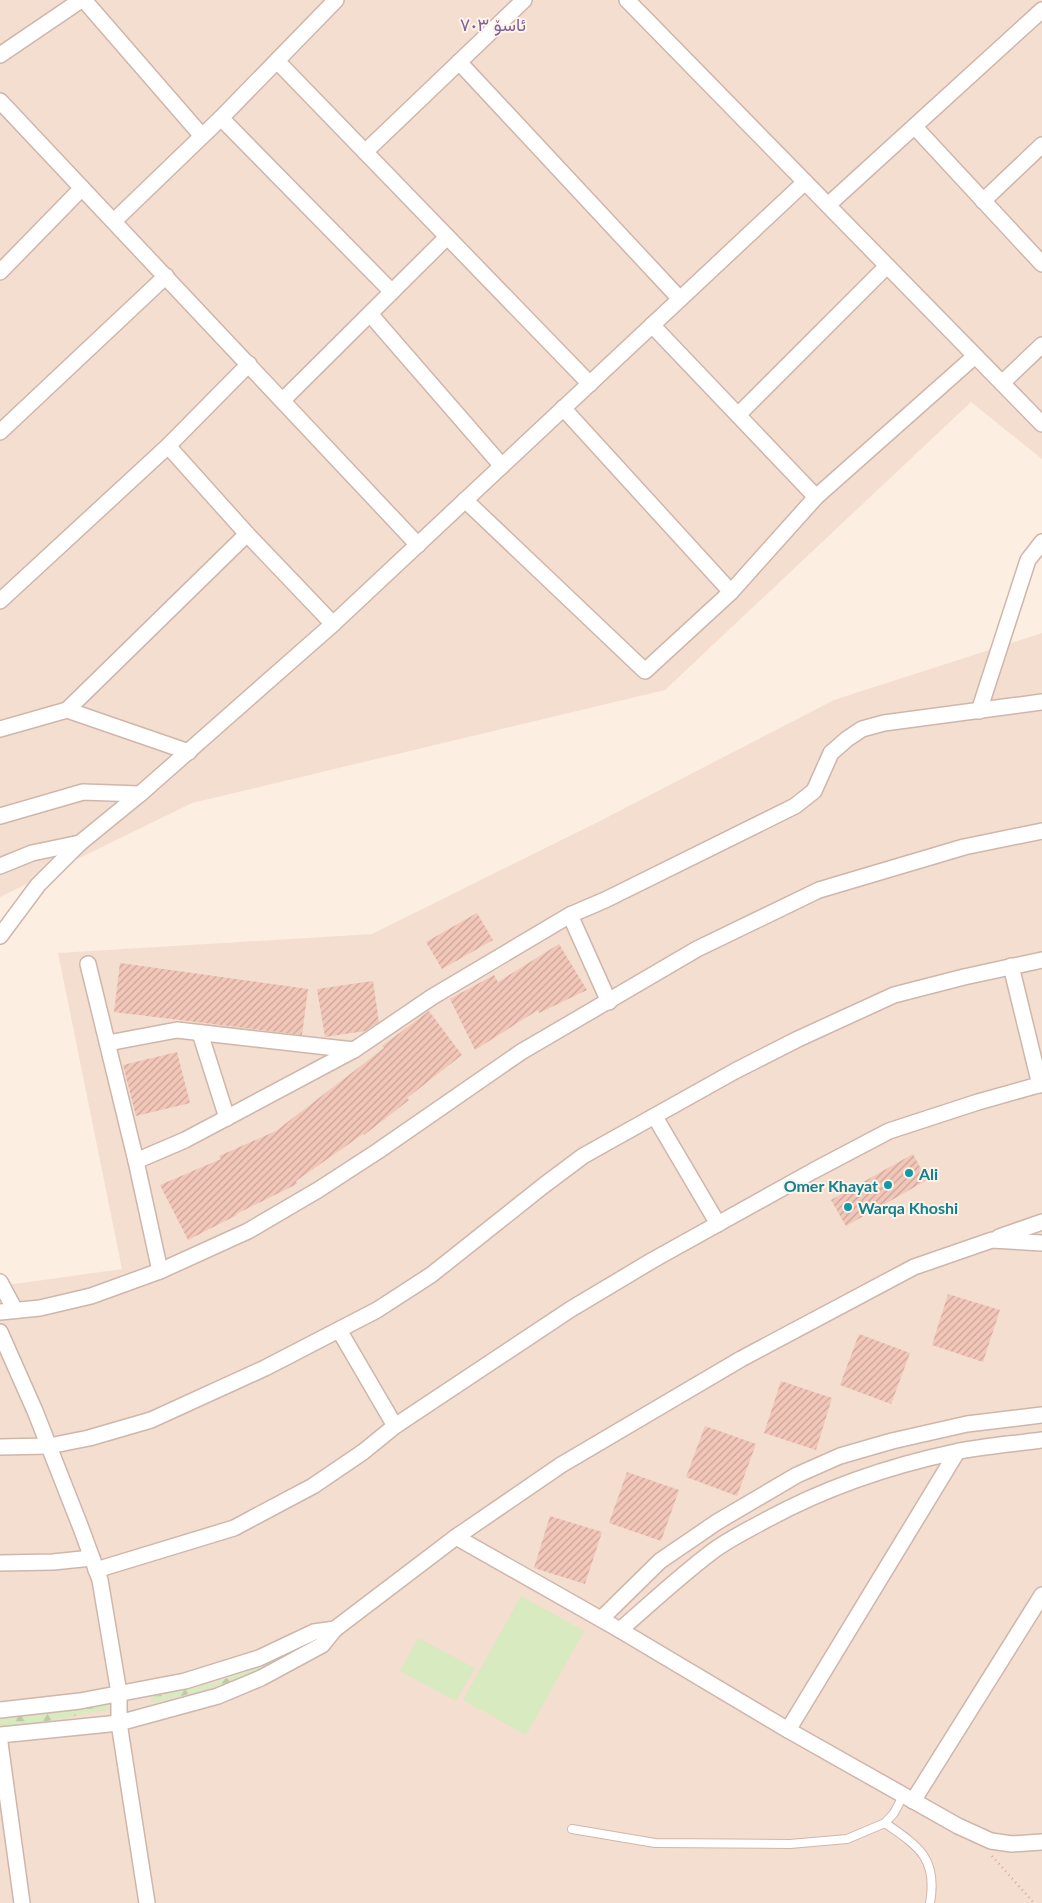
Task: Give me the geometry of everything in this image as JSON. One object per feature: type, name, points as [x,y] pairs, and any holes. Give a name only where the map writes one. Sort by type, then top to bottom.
[{"type":"street","points":[[0,55],[83,0],[202,136]]},
{"type":"street","points":[[114,222],[221,118],[336,0]]},
{"type":"street","points":[[365,152],[524,0]]},
{"type":"street","points":[[627,0],[1042,424]]},
{"type":"street","points":[[828,205],[1042,10]]},
{"type":"street","points":[[277,60],[590,384]]},
{"type":"street","points":[[459,62],[680,299]]},
{"type":"street","points":[[0,101],[418,545]]},
{"type":"street","points":[[221,118],[392,292]]},
{"type":"street","points":[[915,127],[1042,264]]},
{"type":"street","points":[[983,201],[1042,145]]},
{"type":"street","points":[[0,936],[38,885],[80,843],[189,752],[333,624],[805,182]]},
{"type":"street","points":[[0,272],[82,188]]},
{"type":"street","points":[[283,400],[447,237]]},
{"type":"street","points":[[738,415],[887,266]]},
{"type":"street","points":[[0,432],[166,276]]},
{"type":"street","points":[[370,314],[502,466]]},
{"type":"street","points":[[652,326],[816,497]]},
{"type":"street","points":[[1002,383],[1042,345]]},
{"type":"street","points":[[465,500],[645,670],[731,592],[816,497],[975,356]]},
{"type":"street","points":[[0,601],[168,446],[249,364]]},
{"type":"street","points":[[563,408],[731,592]]},
{"type":"street","points":[[168,446],[246,534],[333,624]]},
{"type":"street","points":[[0,729],[67,710],[246,534]]},
{"type":"street","points":[[980,711],[1028,560],[1042,542]]},
{"type":"street","points":[[136,1161],[185,1140],[354,1050],[432,997],[570,914],[604,900],[795,806],[814,791],[831,753],[862,729],[884,723],[1042,702]]},
{"type":"street","points":[[67,710],[189,752]]},
{"type":"street","points":[[0,816],[83,792],[140,794]]},
{"type":"street","points":[[0,1312],[40,1308],[91,1296],[160,1271],[248,1231],[318,1190],[378,1151],[521,1052],[697,949],[819,890],[964,847],[1042,830]]},
{"type":"street","points":[[0,866],[32,853],[80,843]]},
{"type":"street","points":[[570,914],[609,1002]]},
{"type":"street","points":[[0,1447],[49,1446],[89,1438],[151,1420],[266,1368],[377,1310],[431,1275],[583,1156],[736,1071],[790,1043],[894,995],[964,976],[1042,960]]},
{"type":"street","points":[[88,964],[136,1161],[160,1271]]},
{"type":"street","points":[[0,1563],[53,1562],[94,1564],[234,1528],[313,1486],[363,1452],[395,1426],[571,1309],[813,1171],[889,1131],[1041,1084],[1011,966]]},
{"type":"street","points":[[108,1043],[177,1030],[354,1050]]},
{"type":"street","points":[[200,1033],[227,1118]]},
{"type":"street","points":[[655,1117],[718,1224]]},
{"type":"street","points":[[0,1735],[119,1722],[200,1702],[240,1688],[322,1645],[335,1629],[456,1537],[561,1465],[742,1359],[914,1267],[1042,1222]]},
{"type":"street","points":[[992,1240],[1042,1243]]},
{"type":"street","points":[[0,1282],[15,1310]]},
{"type":"street","points":[[339,1330],[395,1426]]},
{"type":"street","points":[[0,1332],[49,1446],[100,1580],[119,1692],[119,1722],[147,1903]]},
{"type":"street","points":[[601,1619],[660,1561],[717,1522],[753,1499],[840,1456],[892,1441],[967,1424],[1042,1415]]},
{"type":"street","points":[[620,1630],[715,1550],[788,1508],[858,1478],[957,1452],[1042,1440]]},
{"type":"street","points":[[788,1730],[957,1452]]},
{"type":"street","points":[[456,1537],[620,1630],[788,1730],[958,1826],[990,1841],[1012,1844],[1042,1842]]},
{"type":"street","points":[[908,1798],[1042,1595]]},
{"type":"street","points":[[0,1710],[80,1701],[119,1692],[185,1681],[236,1667],[314,1632],[335,1629]]},
{"type":"street","points":[[0,1743],[22,1903]]},
{"type":"lane","points":[[572,1829],[655,1843],[790,1844],[847,1839],[885,1823],[908,1798]]},
{"type":"lane","points":[[885,1823],[912,1842],[929,1863],[933,1888],[930,1903]]},
{"type":"path","points":[[990,1841],[992,1857],[1034,1903]]},
{"type":"shaded area","points":[[0,0],[1042,0],[1042,459],[971,402],[665,690],[192,803],[0,897]]},
{"type":"shaded area","points":[[1042,633],[1042,1903],[0,1903],[0,1286],[122,1269],[58,953],[372,934],[598,822],[834,700]]},
{"type":"green space","points":[[521,1596],[584,1631],[526,1735],[463,1700]]},
{"type":"green space","points":[[418,1638],[475,1668],[456,1701],[400,1671]]},
{"type":"green space","points":[[299,1649],[248,1677],[202,1691],[151,1703],[151,1697],[213,1683]]},
{"type":"green space","points":[[114,1701],[112,1709],[31,1724],[0,1727],[0,1718],[31,1715]]},
{"type":"building","points":[[477,913],[493,940],[442,969],[426,942]]},
{"type":"building","points":[[559,944],[587,990],[539,1013],[538,1010],[475,1050],[450,999],[494,975],[498,982]]},
{"type":"building","points":[[120,963],[308,989],[302,1035],[114,1012]]},
{"type":"building","points":[[373,981],[379,1022],[365,1031],[325,1037],[317,989]]},
{"type":"building","points":[[429,1011],[462,1055],[364,1135],[296,1181],[297,1184],[188,1240],[160,1185],[221,1159],[219,1156],[276,1131]]},
{"type":"building","points":[[177,1052],[190,1103],[136,1116],[123,1065]]},
{"type":"building","points":[[913,1154],[927,1180],[846,1226],[831,1200]]},
{"type":"building","points":[[948,1294],[1000,1310],[983,1362],[932,1345]]},
{"type":"building","points":[[859,1334],[910,1353],[891,1404],[840,1385]]},
{"type":"building","points":[[781,1381],[832,1398],[816,1450],[764,1433]]},
{"type":"building","points":[[705,1426],[756,1444],[737,1496],[686,1477]]},
{"type":"building","points":[[627,1472],[679,1490],[661,1541],[609,1523]]},
{"type":"building","points":[[550,1516],[602,1532],[585,1584],[534,1568]]},
{"type":"place","name":"Ali","points":[[909,1173]]},
{"type":"place","name":"Omer Khayat","points":[[888,1185]]},
{"type":"place","name":"Warqa Khoshi","points":[[848,1207]]},
{"type":"district","name":"ئاسۆ ٧٠٣","points":[[493,24]]}]
